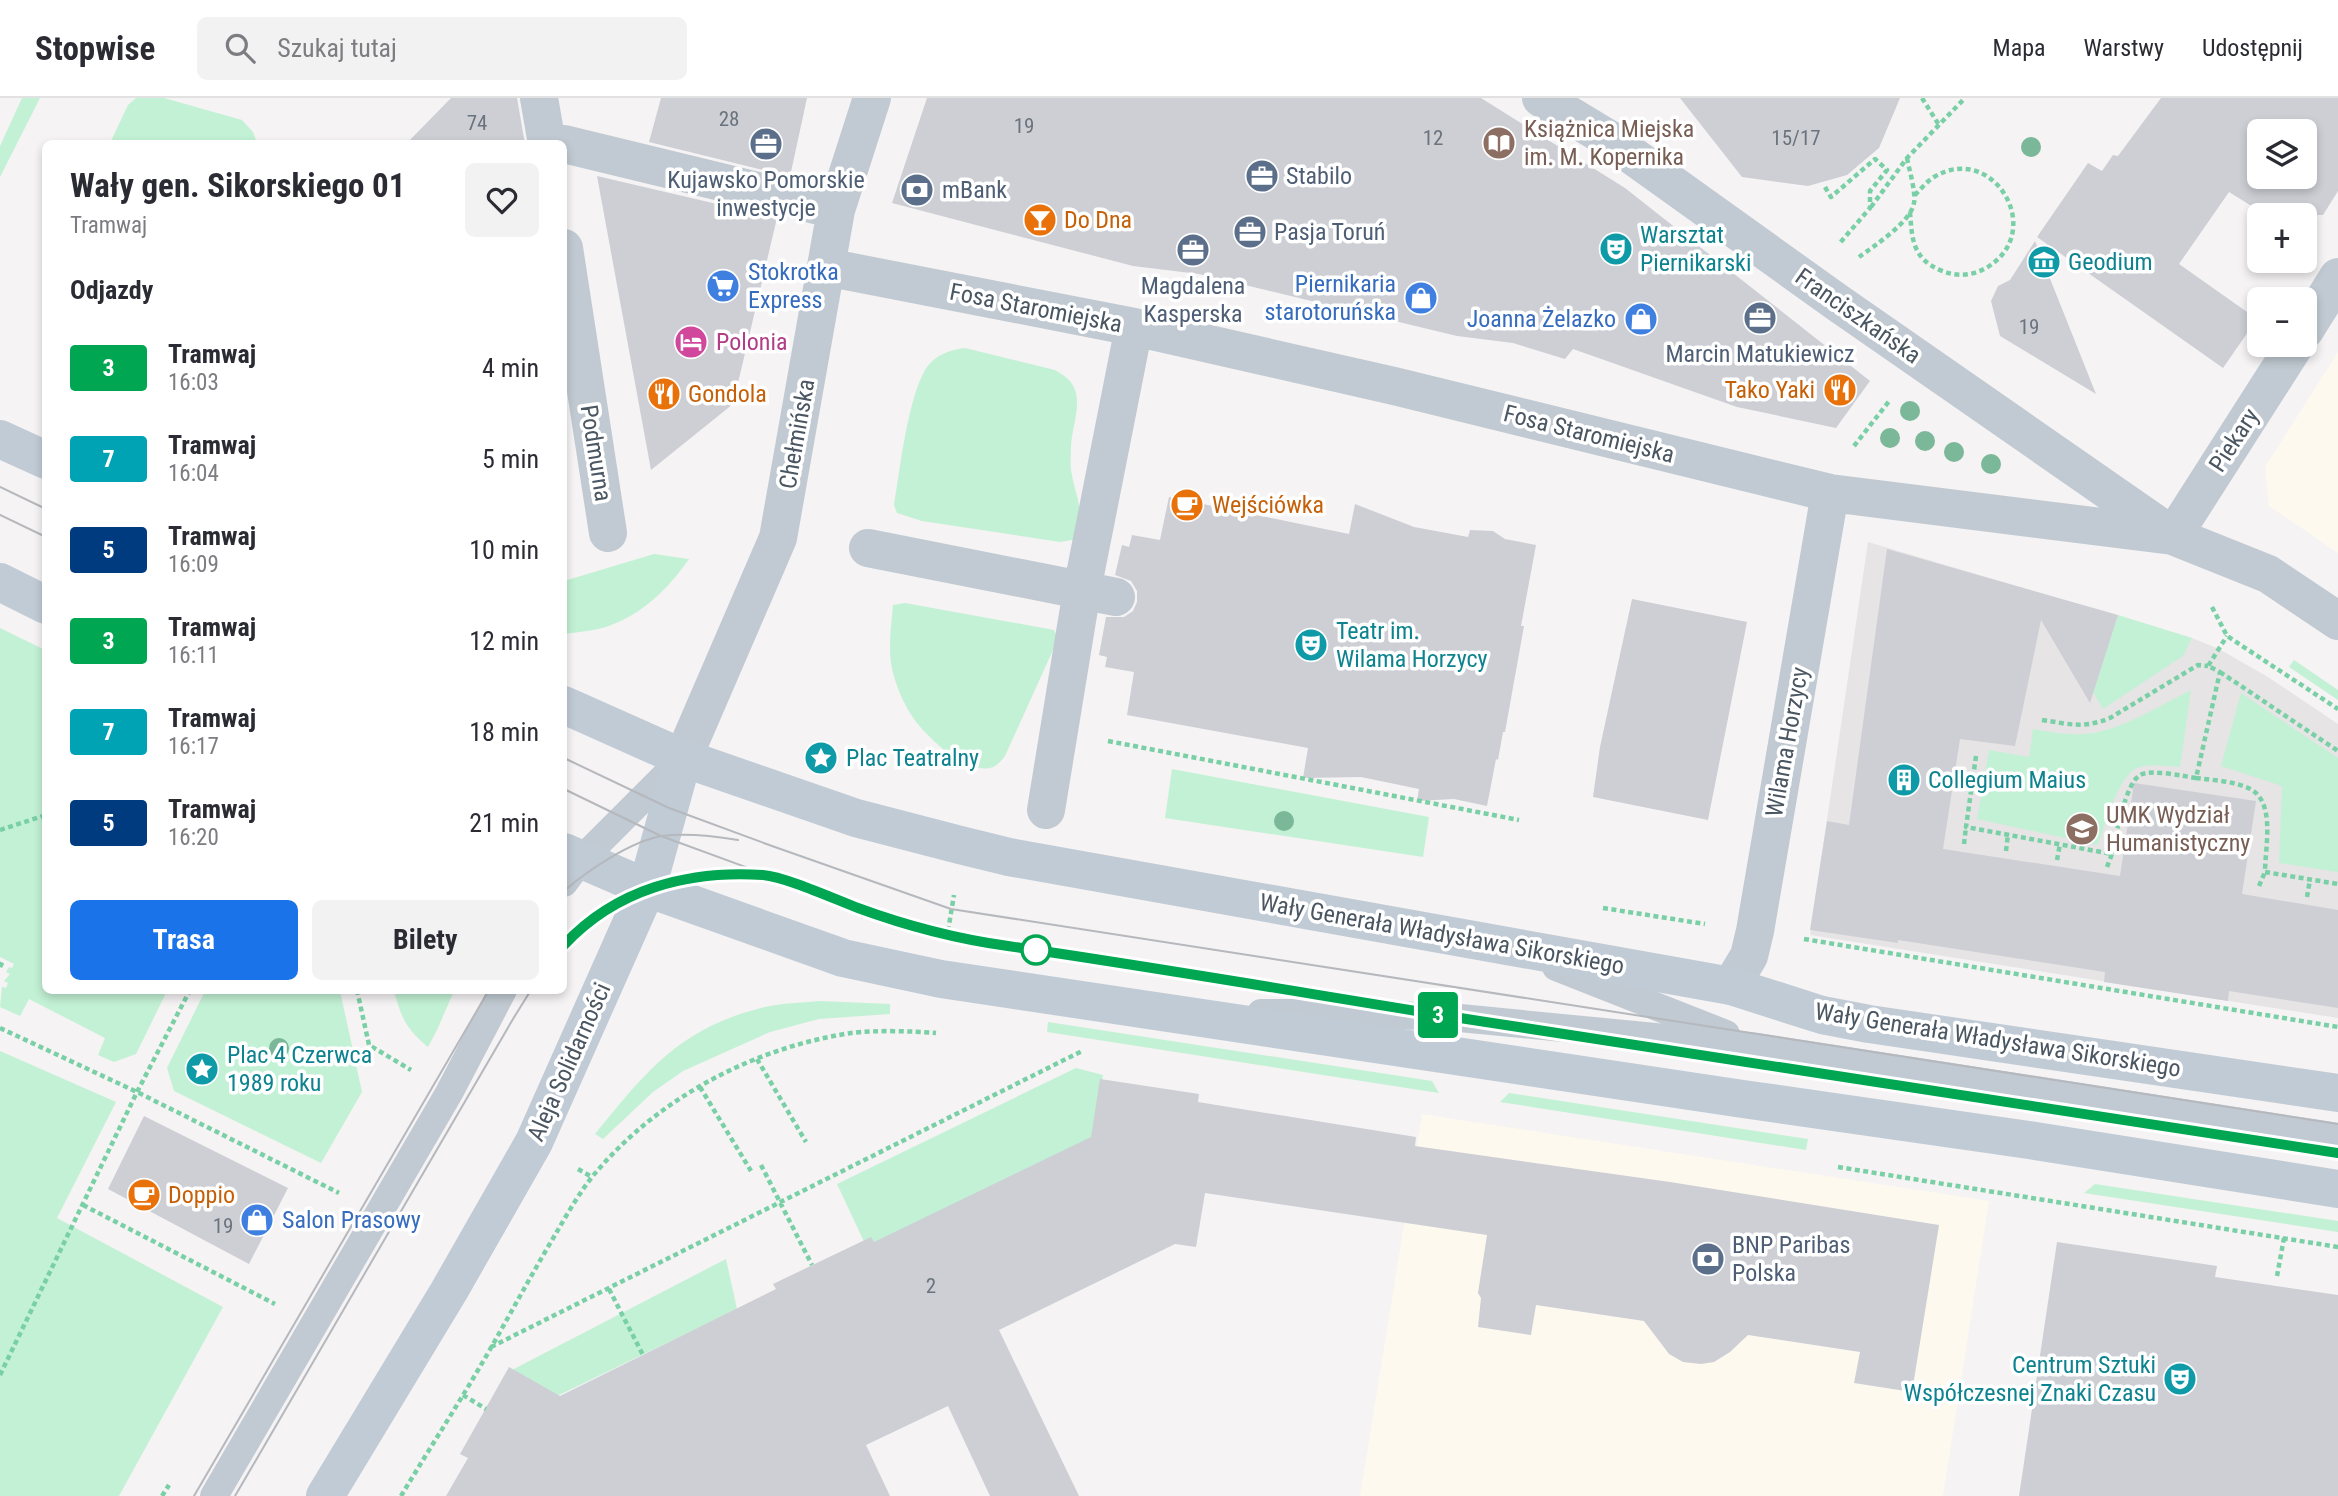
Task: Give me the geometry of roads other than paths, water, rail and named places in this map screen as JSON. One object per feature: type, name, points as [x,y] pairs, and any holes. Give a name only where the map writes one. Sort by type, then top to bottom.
[{"type":"street","points":[[539,98],[553,140]]},
{"type":"street","name":"Chełmińska","points":[[683,758],[778,538],[836,210],[872,98]]},
{"type":"street","name":"Franciszkańska","points":[[1541,98],[1609,139],[2173,536]]},
{"type":"street","points":[[567,146],[836,210]]},
{"type":"street","name":"Podmurna","points":[[567,267],[608,533]]},
{"type":"street","name":"Fosa Staromiejska","points":[[827,267],[1134,327],[1394,386],[1824,491],[2173,536],[2268,574],[2338,621]]},
{"type":"street","points":[[2317,311],[2338,277]]},
{"type":"street","points":[[1046,810],[1059,731],[1099,593],[1134,327]]},
{"type":"street","name":"Piekary","points":[[2173,536],[2287,357]]},
{"type":"street","points":[[0,439],[42,458]]},
{"type":"street","name":"Wilama Horzycy","points":[[1731,986],[1749,957],[1755,931],[1824,491]]},
{"type":"street","points":[[868,548],[1099,593]]},
{"type":"street","points":[[0,582],[42,603]]},
{"type":"street","name":"Wały Generała Władysława Sikorskiego","points":[[567,706],[683,758],[856,818],[997,854],[1731,986],[1822,1015],[1869,1024],[2338,1093]]},
{"type":"street","name":"Aleja Solidarności","points":[[325,1496],[449,1291],[534,1142],[647,888],[683,758]]},
{"type":"street","points":[[569,865],[647,888],[843,958],[985,987],[2029,1140],[2338,1189]]},
{"type":"lane","points":[[569,865],[683,758]]},
{"type":"lane","points":[[1499,944],[1758,1047]]},
{"type":"lane","points":[[214,1496],[449,1093],[501,994]]},
{"type":"lane","points":[[1166,1013],[1355,1013],[1460,1018],[1758,1047],[2338,1138]]},
{"type":"tram line","points":[[0,487],[42,507]]},
{"type":"tram line","points":[[0,515],[42,535]]},
{"type":"tram line","points":[[567,759],[669,808],[951,909],[2338,1124]]},
{"type":"tram line","points":[[567,790],[661,836],[863,910],[948,935],[1460,1018],[2338,1153]]},
{"type":"tram line","points":[[567,889],[610,858],[650,839],[690,835],[738,840]]},
{"type":"tram line","points":[[567,942],[593,919],[645,890],[703,875],[758,875]]},
{"type":"tram line","name":"3","points":[[567,942],[578,930],[612,906],[647,888],[704,875],[768,875],[909,925],[1000,945],[2338,1153]]},
{"type":"tram line","points":[[194,1496],[487,994]]},
{"type":"tram line","points":[[235,1496],[529,994]]},
{"type":"place","name":"Książnica Miejska im. M. Kopernika","points":[[1499,143]]},
{"type":"place","name":"Kujawsko Pomorskie inwestycje","points":[[766,144]]},
{"type":"place","name":"Stabilo","points":[[1262,176]]},
{"type":"place","name":"mBank","points":[[917,190]]},
{"type":"place","name":"Do Dna","points":[[1040,220]]},
{"type":"place","name":"Pasja Toruń","points":[[1250,232]]},
{"type":"place","name":"Warsztat Piernikarski","points":[[1616,249]]},
{"type":"place","name":"Magdalena Kasperska","points":[[1193,250]]},
{"type":"place","name":"Geodium","points":[[2044,262]]},
{"type":"place","name":"Stokrotka Express","points":[[723,286]]},
{"type":"place","name":"Piernikaria starotoruńska","points":[[1421,298]]},
{"type":"place","name":"Marcin Matukiewicz","points":[[1760,318]]},
{"type":"place","name":"Joanna Żelazko","points":[[1641,319]]},
{"type":"place","name":"Polonia","points":[[691,342]]},
{"type":"place","name":"Tako Yaki","points":[[1840,390]]},
{"type":"place","name":"Gondola","points":[[664,394]]},
{"type":"place","name":"Wejściówka","points":[[1187,505]]},
{"type":"place","name":"Teatr im. Wilama Horzycy","points":[[1311,645]]},
{"type":"place","name":"Plac Teatralny","points":[[821,758]]},
{"type":"place","name":"Collegium Maius","points":[[1904,780]]},
{"type":"place","name":"UMK Wydział Humanistyczny","points":[[2082,829]]},
{"type":"place","name":"Plac 4 Czerwca 1989 roku","points":[[202,1069]]},
{"type":"place","name":"Doppio","points":[[144,1195]]},
{"type":"place","name":"Salon Prasowy","points":[[257,1220]]},
{"type":"place","name":"BNP Paribas Polska","points":[[1708,1259]]},
{"type":"place","name":"Centrum Sztuki Współczesnej Znaki Czasu","points":[[2180,1379]]}]
